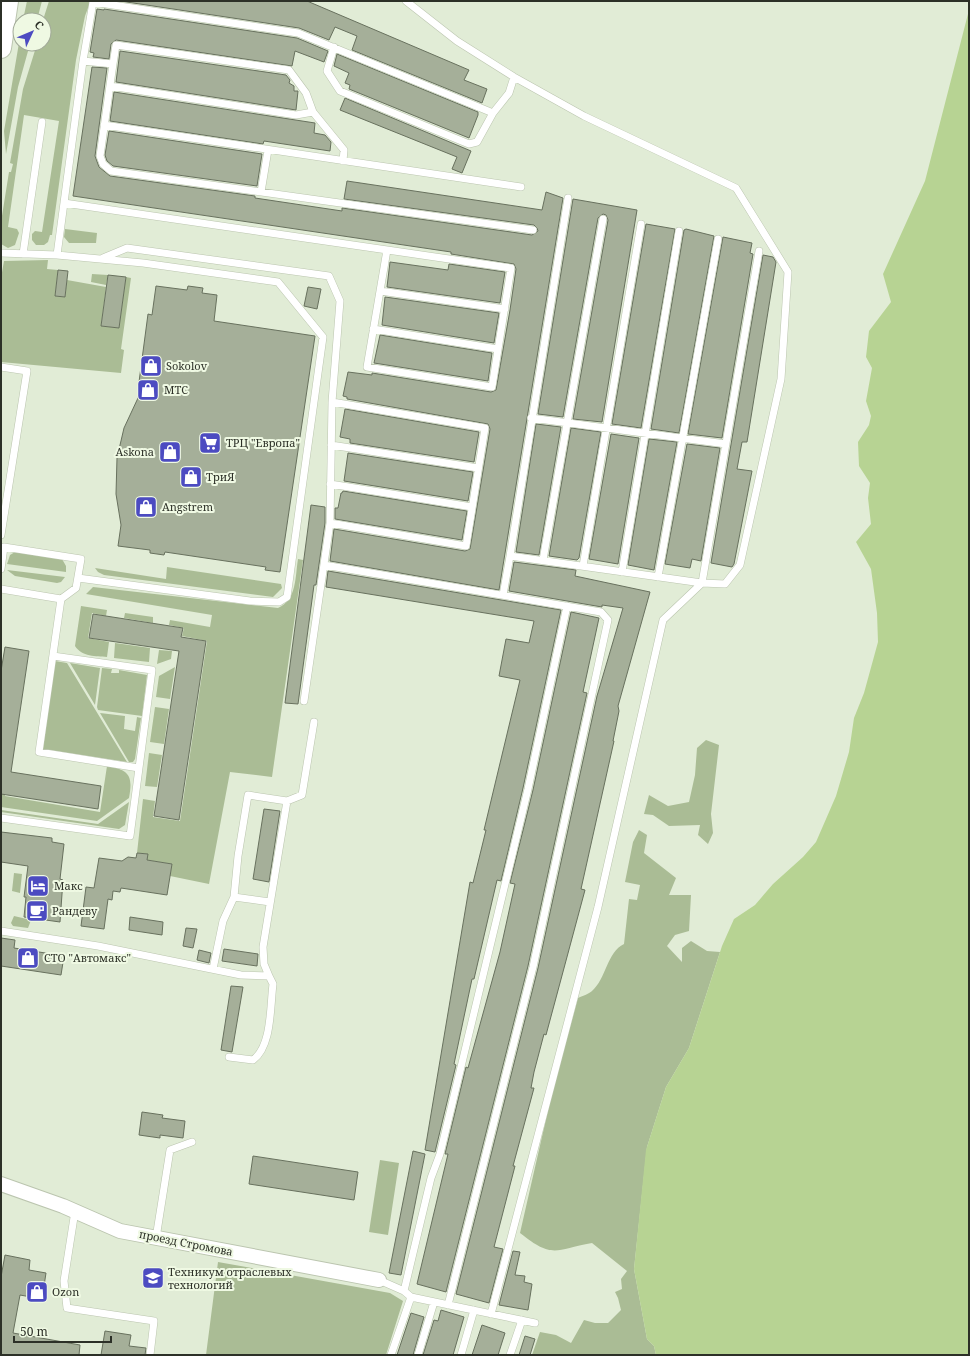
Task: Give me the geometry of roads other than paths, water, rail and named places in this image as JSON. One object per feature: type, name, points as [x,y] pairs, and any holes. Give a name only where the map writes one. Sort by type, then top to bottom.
[{"type":"main road","points":[[1,48],[3,23],[8,1]]},
{"type":"street","name":"проезд Стромова","points":[[1,1184],[75,1211],[120,1231],[378,1280]]},
{"type":"lane","points":[[406,1],[457,41],[514,77],[584,116],[736,188],[788,272],[782,379],[740,565],[725,584],[702,583],[510,556]]},
{"type":"lane","points":[[57,255],[83,61],[93,2],[122,3],[298,33],[493,113]]},
{"type":"lane","points":[[343,161],[344,150],[313,112],[306,93],[289,70],[116,44],[100,156],[103,164],[111,170],[533,230]]},
{"type":"lane","points":[[334,47],[327,71],[340,91],[469,144],[477,142],[493,113],[509,93],[514,77]]},
{"type":"lane","points":[[83,61],[113,64]]},
{"type":"lane","points":[[110,86],[296,115],[313,112]]},
{"type":"lane","points":[[23,254],[42,122]]},
{"type":"lane","points":[[104,125],[521,187]]},
{"type":"lane","points":[[261,192],[268,150]]},
{"type":"lane","points":[[503,595],[568,198]]},
{"type":"lane","points":[[64,203],[511,268],[492,387],[367,368],[387,250]]},
{"type":"lane","points":[[543,560],[603,219]]},
{"type":"lane","points":[[583,566],[641,224]]},
{"type":"lane","points":[[622,572],[644,433],[679,232]]},
{"type":"lane","points":[[658,577],[718,239]]},
{"type":"lane","points":[[101,259],[127,248],[329,276],[340,302],[332,402],[330,523],[304,702]]},
{"type":"lane","points":[[491,1314],[598,907],[663,620],[702,583],[741,346],[759,251]]},
{"type":"lane","points":[[1,253],[57,255],[101,259],[278,282],[323,337],[287,597],[279,602],[250,601],[78,578]]},
{"type":"lane","points":[[380,291],[505,309]]},
{"type":"lane","points":[[373,329],[498,349]]},
{"type":"lane","points":[[1,368],[27,371],[1,535]]},
{"type":"lane","points":[[330,523],[466,546],[485,428],[332,402]]},
{"type":"lane","points":[[531,418],[726,444]]},
{"type":"lane","points":[[331,445],[478,468]]},
{"type":"lane","points":[[330,484],[472,507]]},
{"type":"lane","points":[[1,568],[2,547],[81,559],[76,588],[61,599],[1,589]]},
{"type":"lane","points":[[324,565],[601,612],[608,620],[532,967],[448,1304]]},
{"type":"lane","points":[[61,599],[39,752],[139,768]]},
{"type":"lane","points":[[404,1291],[431,1178],[440,1154],[528,789],[567,606]]},
{"type":"lane","points":[[1,818],[130,836],[152,670],[53,656]]},
{"type":"lane","points":[[213,969],[223,921],[234,897],[238,856],[248,795],[287,801],[302,795],[314,722]]},
{"type":"lane","points":[[229,1057],[253,1060],[260,1054],[266,1042],[273,984],[264,964],[263,947],[287,801]]},
{"type":"lane","points":[[234,897],[270,902]]},
{"type":"lane","points":[[1,931],[98,946],[241,975],[269,976]]},
{"type":"lane","points":[[156,1238],[170,1150],[192,1142]]},
{"type":"lane","points":[[75,1211],[64,1281],[67,1308],[154,1321],[150,1355]]},
{"type":"lane","points":[[378,1280],[404,1291],[411,1297],[535,1323]]},
{"type":"lane","points":[[391,1355],[411,1297]]},
{"type":"lane","points":[[418,1355],[434,1302]]},
{"type":"lane","points":[[461,1355],[474,1310]]},
{"type":"lane","points":[[510,1355],[522,1320]]},
{"type":"place","name":"Sokolov","points":[[151,366]]},
{"type":"place","name":"МТС","points":[[148,390]]},
{"type":"place","name":"ТРЦ \"Европа\"","points":[[210,443]]},
{"type":"place","name":"Askona","points":[[170,452]]},
{"type":"place","name":"ТриЯ","points":[[191,477]]},
{"type":"place","name":"Angstrem","points":[[146,507]]},
{"type":"place","name":"Макс","points":[[38,886]]},
{"type":"place","name":"Рандеву","points":[[37,911]]},
{"type":"place","name":"СТО \"Автомакс\"","points":[[28,958]]},
{"type":"place","name":"Техникум отраслевых технологий","points":[[153,1278]]},
{"type":"place","name":"Ozon","points":[[37,1292]]}]
